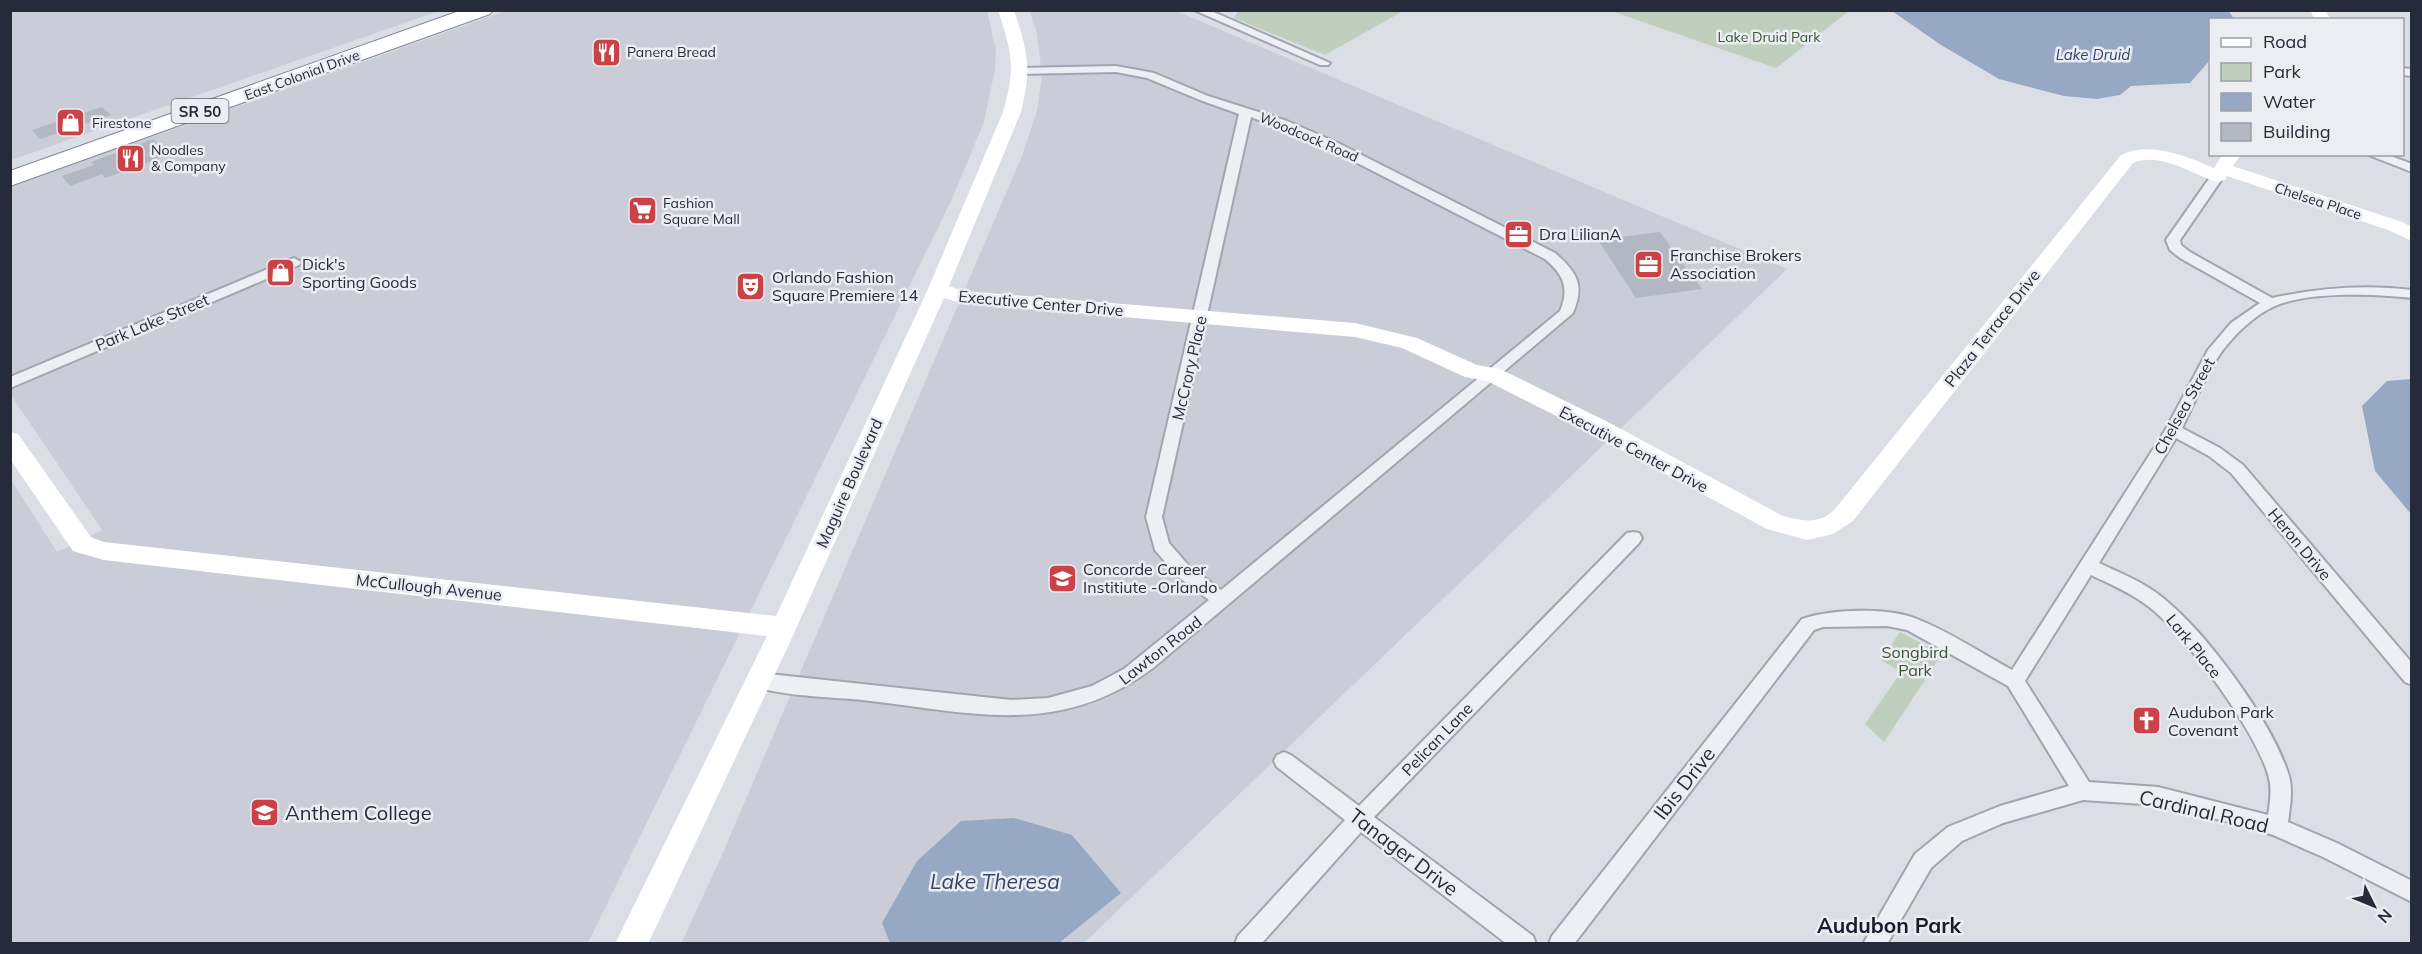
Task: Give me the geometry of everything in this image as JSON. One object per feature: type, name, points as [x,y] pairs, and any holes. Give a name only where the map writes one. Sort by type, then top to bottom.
[{"type":"highway","name":"East Colonial Drive","points":[[10,179],[385,40],[454,10]]},
{"type":"highway","name":"East Colonial Drive","points":[[10,166],[385,40],[483,10]]},
{"type":"street","name":"Maguire Boulevard","points":[[631,944],[760,681],[938,289],[1012,112],[1019,71],[1017,39],[1006,10]]},
{"type":"street","points":[[1199,10],[1324,63]]},
{"type":"street","name":"Woodcock Road","points":[[1019,71],[1091,68],[1140,73],[1204,98],[1283,124],[1334,146],[1538,249],[1560,264],[1572,281]]},
{"type":"street","name":"McCrory Place","points":[[1221,600],[1183,571],[1161,546],[1154,517],[1246,111]]},
{"type":"street","name":"Plaza Terrace Drive","points":[[1776,523],[1807,531],[1824,528],[1838,521],[2132,155],[2148,153],[2224,166]]},
{"type":"street","points":[[2378,156],[2412,168]]},
{"type":"street","points":[[2224,166],[2173,240],[2175,247],[2185,255],[2270,303],[2315,293],[2379,290],[2412,294]]},
{"type":"street","name":"Chelsea Place","points":[[2224,166],[2395,226],[2412,236]]},
{"type":"street","name":"Park Lake Street","points":[[10,383],[294,262]]},
{"type":"street","name":"Lawton Road","points":[[760,681],[1001,707],[1051,706],[1089,697],[1117,684],[1566,313],[1574,294],[1572,281]]},
{"type":"street","name":"Executive Center Drive","points":[[938,289],[960,297],[1202,311],[1364,331],[1417,345],[1473,372],[1492,374],[1598,427],[1776,523]]},
{"type":"street","name":"Chelsea Street","points":[[2015,681],[2173,430],[2213,354],[2236,326],[2270,303]]},
{"type":"street","name":"Heron Drive","points":[[2173,430],[2221,454],[2237,469],[2412,677]]},
{"type":"street","name":"McCullough Avenue","points":[[10,440],[85,546],[135,556],[784,627]]},
{"type":"street","name":"Pelican Lane","points":[[1246,944],[1360,818],[1634,538]]},
{"type":"street","name":"Lark Place","points":[[2088,565],[2158,603],[2186,634],[2236,698],[2270,753],[2280,780],[2277,827]]},
{"type":"street","name":"Ibis Drive","points":[[1560,944],[1808,624],[1823,620],[1887,619],[1911,624],[2015,681]]},
{"type":"street","points":[[1874,944],[1923,861],[1955,834],[2000,815],[2082,791],[2015,681]]},
{"type":"street","name":"Tanager Drive","points":[[1284,761],[1525,944]]},
{"type":"street","name":"Cardinal Road","points":[[2082,791],[2158,796],[2242,816],[2277,827],[2330,850],[2412,892]]},
{"type":"shaded area","points":[[11,10],[439,11],[11,160]]},
{"type":"shaded area","points":[[505,11],[987,11],[996,50],[995,69],[984,122],[951,201],[588,943],[11,943],[10,478],[57,552],[102,530],[11,395],[11,184],[175,129]]},
{"type":"shaded area","points":[[1030,11],[1176,11],[1787,269],[1084,943],[681,944],[718,864],[1022,156],[1037,111],[1042,76],[1037,34]]},
{"type":"green space","points":[[1239,10],[1403,11],[1325,55],[1234,18]]},
{"type":"green space","name":"Lake Druid Park","points":[[1611,11],[1849,11],[1776,68]]},
{"type":"green space","name":"Songbird Park","points":[[1900,632],[1942,654],[1884,742],[1865,724],[1901,672],[1881,660]]},
{"type":"water","name":"Lake Druid","points":[[2228,10],[2233,18],[2209,18],[2209,61],[2190,83],[2131,86],[2120,95],[2097,99],[2064,96],[1999,79],[1941,45],[1892,11]]},
{"type":"water","points":[[2411,379],[2411,514],[2375,471],[2362,406],[2387,381]]},
{"type":"water","name":"Lake Theresa","points":[[1014,818],[1072,835],[1121,893],[1059,943],[890,943],[882,923],[917,861],[961,821]]},
{"type":"building","name":"Firestone","points":[[102,107],[111,115],[40,139],[32,130]]},
{"type":"building","name":"Noodles & Company","points":[[153,139],[169,155],[105,178],[102,174],[70,186],[62,176],[94,165],[91,162]]},
{"type":"building","name":"Franchise Brokers Association","points":[[1660,232],[1702,289],[1636,298],[1598,240]]},
{"type":"place","name":"Panera Bread","points":[[606,52]]},
{"type":"place","name":"Firestone","points":[[71,123]]},
{"type":"place","name":"Noodles & Company","points":[[130,158]]},
{"type":"place","name":"Fashion Square Mall","points":[[642,211]]},
{"type":"place","name":"Dra LilianA","points":[[1518,234]]},
{"type":"place","name":"Franchise Brokers Association","points":[[1649,264]]},
{"type":"place","name":"Dick's Sporting Goods","points":[[281,273]]},
{"type":"place","name":"Orlando Fashion Square Premiere 14","points":[[751,286]]},
{"type":"place","name":"Concorde Career Institiute -Orlando","points":[[1062,578]]},
{"type":"place","name":"Audubon Park Covenant","points":[[2147,721]]},
{"type":"place","name":"Anthem College","points":[[264,812]]},
{"type":"district","name":"Audubon Park","points":[[1889,925]]}]
